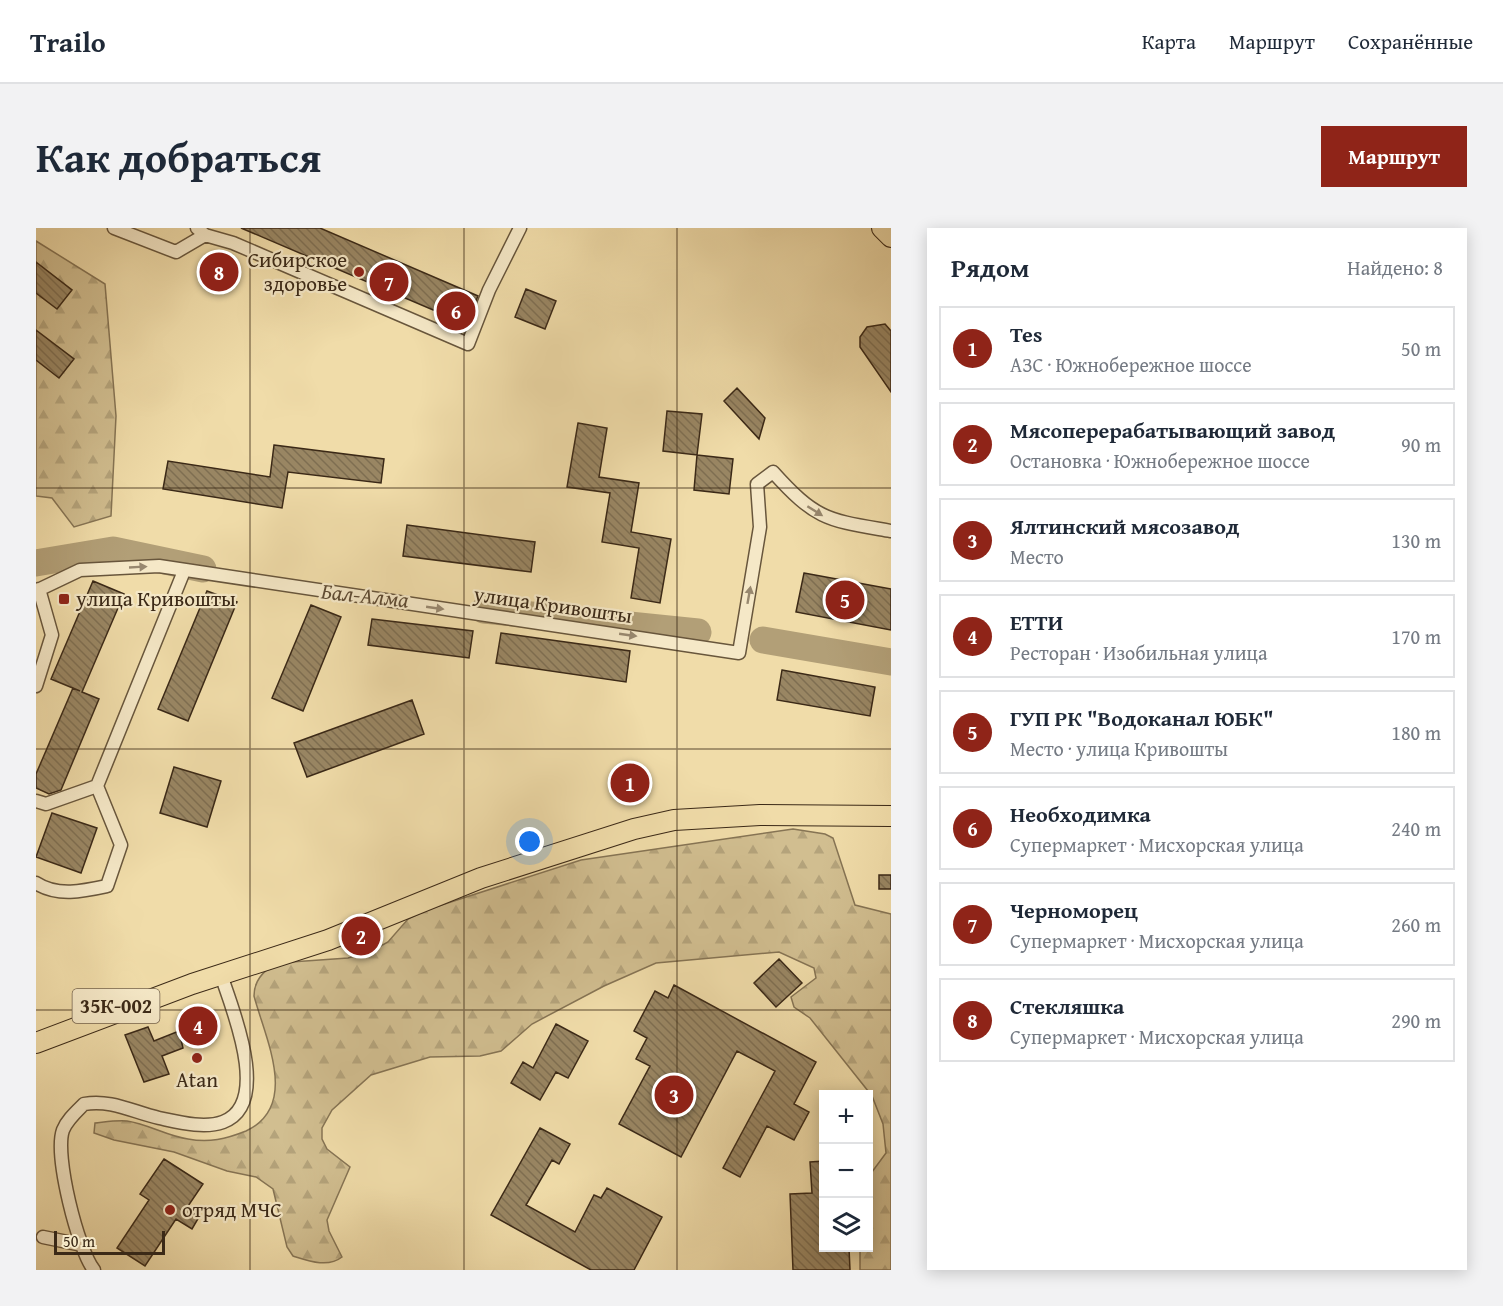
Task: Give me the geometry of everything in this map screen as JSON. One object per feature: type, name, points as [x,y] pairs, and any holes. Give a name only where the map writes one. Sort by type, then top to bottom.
[{"type":"highway","points":[[882,228],[891,237]]},
{"type":"highway","points":[[194,981],[221,975],[277,955],[476,877],[631,826],[676,817],[723,814],[805,811],[891,815]]},
{"type":"highway","points":[[36,1043],[194,981],[277,955]]},
{"type":"highway","name":"35К-002","points":[[36,1032],[194,981]]},
{"type":"street","points":[[114,228],[176,252],[201,232],[234,243],[468,344],[489,290],[519,228]]},
{"type":"street","name":"улица Кривошты","points":[[36,686],[52,635],[38,590],[80,570],[159,566],[740,653],[760,527],[757,484],[773,472],[799,500],[821,516],[844,523],[891,531]]},
{"type":"street","points":[[36,883],[42,887],[77,893],[107,886],[121,845],[97,786],[184,571]]},
{"type":"street","points":[[36,801],[46,804],[97,786]]},
{"type":"street","points":[[94,1270],[82,1245],[65,1182],[61,1145],[63,1130],[84,1104],[100,1101],[198,1125],[223,1122],[239,1110],[247,1091],[247,1066],[221,975]]},
{"type":"street","points":[[43,1237],[82,1245]]},
{"type":"green space","points":[[36,241],[105,284],[116,416],[111,516],[74,527],[52,498],[36,496]]},
{"type":"green space","points":[[793,829],[825,834],[833,838],[855,905],[891,914],[891,1270],[860,1270],[860,1252],[873,1252],[873,1171],[886,1153],[883,1124],[873,1099],[873,1090],[867,1090],[810,1018],[794,1007],[791,997],[816,978],[814,968],[779,952],[656,963],[604,986],[532,1024],[501,1051],[480,1056],[430,1057],[371,1075],[332,1110],[322,1128],[322,1139],[327,1149],[350,1167],[327,1220],[329,1231],[342,1257],[331,1262],[305,1260],[293,1256],[287,1247],[273,1189],[256,1177],[227,1171],[174,1152],[114,1140],[94,1133],[95,1123],[111,1121],[135,1123],[196,1140],[224,1138],[246,1131],[262,1120],[272,1105],[275,1088],[271,1051],[254,996],[261,976],[268,969],[277,963],[348,958],[370,952],[388,942],[408,919],[426,910],[581,860]]},
{"type":"building","points":[[241,228],[320,228],[478,296],[466,324]]},
{"type":"building","points":[[36,262],[72,290],[57,309],[36,293]]},
{"type":"building","points":[[526,289],[556,301],[545,329],[515,317]]},
{"type":"building","points":[[885,324],[891,331],[891,392],[860,347],[860,337],[867,327]]},
{"type":"building","points":[[36,330],[74,359],[59,378],[36,360]]},
{"type":"building","points":[[737,388],[765,418],[759,439],[724,401]]},
{"type":"building","points":[[667,411],[702,414],[697,455],[663,451]]},
{"type":"building","points":[[578,423],[607,428],[599,477],[639,483],[631,532],[671,539],[660,603],[631,598],[639,548],[602,542],[610,493],[567,487]]},
{"type":"building","points":[[274,445],[384,459],[381,483],[288,472],[282,508],[163,489],[168,461],[270,477]]},
{"type":"building","points":[[697,455],[733,459],[729,494],[694,490]]},
{"type":"building","points":[[407,525],[535,542],[531,572],[403,556]]},
{"type":"building","points":[[804,573],[891,589],[891,630],[796,612]]},
{"type":"building","points":[[93,581],[124,594],[82,692],[99,699],[61,790],[49,794],[36,788],[36,774],[73,688],[51,679]]},
{"type":"building","points":[[207,591],[237,602],[188,721],[158,709]]},
{"type":"building","points":[[311,605],[341,617],[303,711],[272,698]]},
{"type":"building","points":[[372,619],[473,631],[469,658],[368,645]]},
{"type":"building","points":[[501,633],[630,651],[626,682],[496,663]]},
{"type":"building","points":[[782,670],[875,687],[870,716],[777,700]]},
{"type":"building","points":[[412,700],[424,734],[307,777],[294,743]]},
{"type":"building","points":[[174,767],[221,781],[207,827],[160,813]]},
{"type":"building","points":[[630,774],[636,777],[639,783],[636,789],[630,792],[624,789],[621,783],[624,777]]},
{"type":"building","points":[[52,813],[97,828],[81,873],[36,857]]},
{"type":"building","points":[[879,875],[891,875],[891,889],[879,889]]},
{"type":"building","points":[[779,959],[802,983],[776,1007],[754,983]]},
{"type":"building","points":[[674,985],[816,1062],[794,1104],[809,1112],[794,1140],[767,1126],[740,1177],[723,1168],[775,1071],[737,1051],[681,1157],[619,1124],[650,1066],[636,1059],[647,1038],[634,1031],[655,991],[668,998]]},
{"type":"building","points":[[556,1024],[588,1041],[568,1078],[556,1072],[540,1100],[511,1083],[523,1062],[533,1068]]},
{"type":"building","points":[[148,1027],[154,1041],[179,1031],[183,1048],[162,1056],[169,1074],[144,1082],[125,1035]]},
{"type":"building","points":[[540,1128],[570,1144],[559,1164],[552,1160],[526,1205],[575,1232],[594,1195],[601,1198],[607,1188],[662,1217],[634,1270],[591,1270],[491,1215]]},
{"type":"building","points":[[164,1159],[203,1184],[186,1209],[199,1217],[192,1229],[176,1219],[145,1266],[117,1248],[149,1200],[140,1194]]},
{"type":"building","points":[[819,1161],[819,1252],[849,1252],[850,1270],[793,1270],[790,1194],[812,1193],[810,1162]]},
{"type":"waterway","name":"Бал-Алма","points":[[36,563],[113,550],[203,569]]},
{"type":"waterway","name":"Бал-Алма","points":[[484,610],[698,632]]},
{"type":"waterway","name":"Бал-Алма","points":[[763,640],[891,662]]},
{"type":"place","name":"Стекляшка","points":[[219,272]]},
{"type":"place","name":"Сибирское здоровье","points":[[359,272]]},
{"type":"place","name":"Черноморец","points":[[389,282]]},
{"type":"place","name":"Необходимка","points":[[456,311]]},
{"type":"place","name":"улица Кривошты","points":[[64,599]]},
{"type":"place","name":"ГУП РК \"Водоканал ЮБК\"","points":[[845,600]]},
{"type":"place","name":"Tes","points":[[630,783]]},
{"type":"place","name":"Мясоперерабатывающий завод","points":[[361,936]]},
{"type":"place","name":"ЕТТИ","points":[[198,1026]]},
{"type":"place","name":"Atan","points":[[197,1058]]},
{"type":"place","name":"Ялтинский мясозавод","points":[[674,1095]]},
{"type":"place","name":"отряд МЧС","points":[[170,1210]]}]
